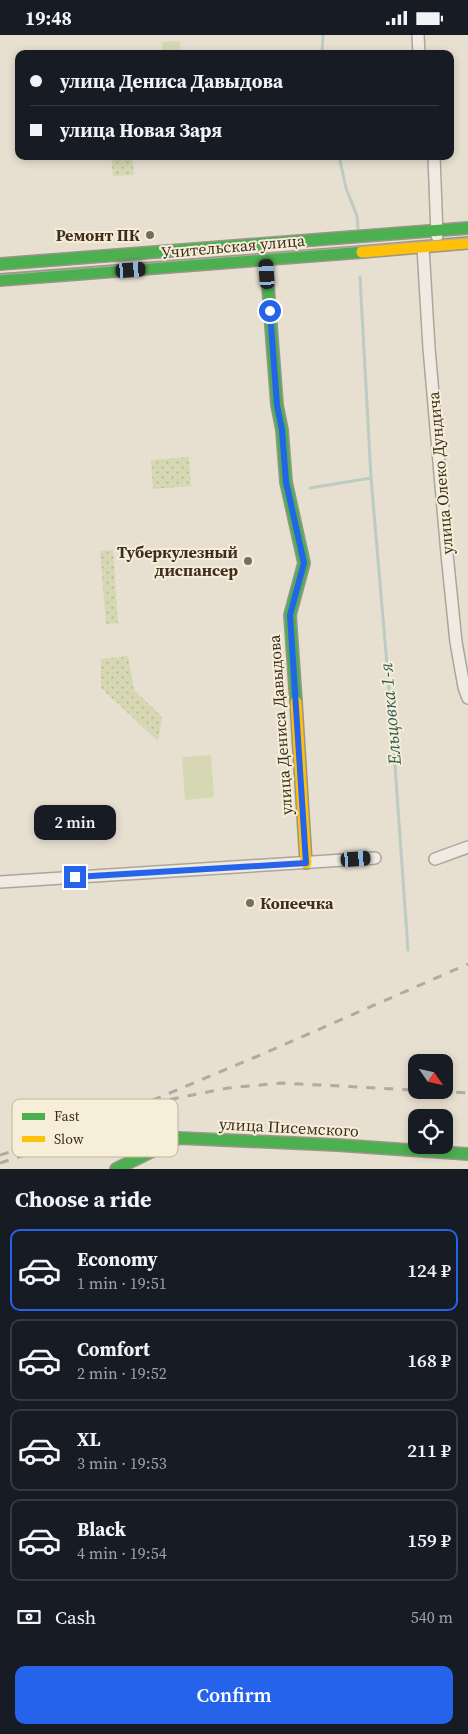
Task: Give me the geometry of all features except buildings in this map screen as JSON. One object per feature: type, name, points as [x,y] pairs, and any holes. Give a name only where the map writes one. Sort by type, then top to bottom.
[{"type":"street","points":[[418,35],[420,50]]},
{"type":"street","points":[[434,160],[438,245]]},
{"type":"street","name":"Учительская улица","points":[[0,264],[468,228]]},
{"type":"street","name":"Учительская улица","points":[[0,280],[468,243]]},
{"type":"street","name":"улица Олеко Дундича","points":[[423,247],[429,348],[446,549],[456,642],[464,687],[468,697]]},
{"type":"street","name":"улица Дениса Давыдова","points":[[266,260],[277,405],[282,430],[286,482],[304,563],[290,615],[306,863]]},
{"type":"street","points":[[435,859],[468,847]]},
{"type":"street","points":[[0,883],[375,858]]},
{"type":"street","name":"улица Писемского","points":[[178,1138],[468,1153]]},
{"type":"street","name":"улица Писемского","points":[[116,1169],[140,1157]]},
{"type":"green space","points":[[180,41],[180,50],[163,50],[162,42]]},
{"type":"green space","points":[[111,160],[132,160],[134,175],[113,176]]},
{"type":"green space","points":[[189,457],[191,486],[153,489],[151,460]]},
{"type":"green space","points":[[113,550],[118,623],[106,624],[100,551]]},
{"type":"green space","points":[[128,656],[134,690],[162,717],[158,741],[101,688],[101,659]]},
{"type":"green space","points":[[211,755],[214,797],[185,800],[182,757]]},
{"type":"waterway","name":"Ельцовка 1-я","points":[[322,50],[323,35]]},
{"type":"waterway","name":"Ельцовка 1-я","points":[[340,160],[346,188],[357,216],[358,228]]},
{"type":"waterway","name":"Ельцовка 1-я","points":[[310,488],[371,478],[360,277]]},
{"type":"waterway","name":"Ельцовка 1-я","points":[[371,478],[392,723],[408,950]]},
{"type":"tram line","points":[[0,275],[468,238]]},
{"type":"railway","points":[[155,1099],[468,964]]},
{"type":"railway","points":[[172,1099],[228,1088],[282,1083],[468,1093]]},
{"type":"railway","points":[[0,1155],[12,1151]]},
{"type":"railway","points":[[0,1163],[19,1157]]},
{"type":"traffic: fast","points":[[0,264],[468,228]]},
{"type":"traffic: fast","points":[[0,280],[362,252]]},
{"type":"traffic: fast","points":[[266,260],[277,405],[282,430],[286,482],[304,563],[290,615],[296,702]]},
{"type":"traffic: fast","points":[[178,1138],[337,1145],[468,1154]]},
{"type":"traffic: fast","points":[[116,1169],[140,1157]]},
{"type":"traffic: slow","points":[[362,252],[468,243]]},
{"type":"traffic: slow","points":[[296,702],[306,863]]},
{"type":"place","name":"Ремонт ПК","points":[[150,235]]},
{"type":"place","name":"Туберкулезный диспансер","points":[[248,561]]},
{"type":"place","name":"Копеечка","points":[[250,903]]},
{"type":"route","points":[[75,877],[306,863],[290,615],[304,563],[286,482],[282,430],[277,405],[270,311]]}]
